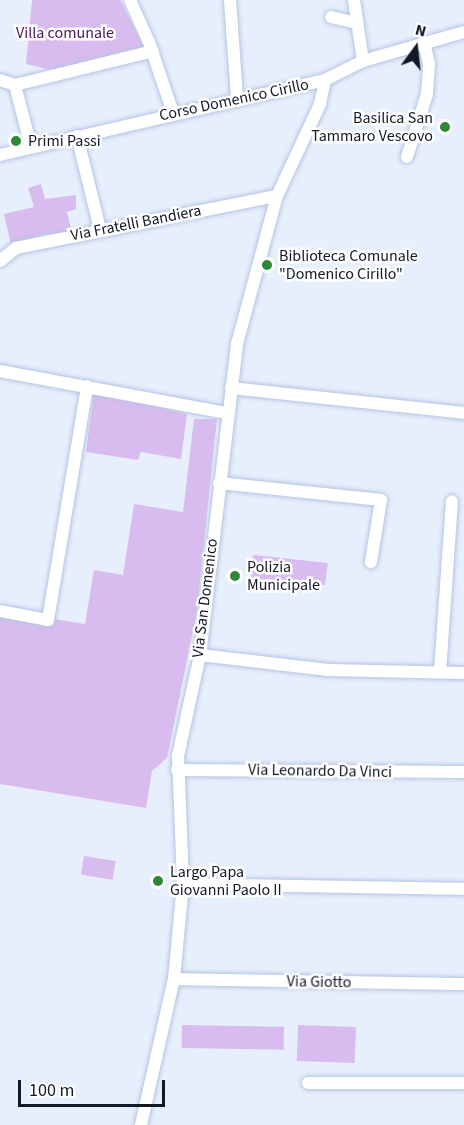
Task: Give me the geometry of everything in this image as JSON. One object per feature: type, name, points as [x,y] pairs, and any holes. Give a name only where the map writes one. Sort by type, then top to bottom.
[{"type":"street","points":[[130,0],[153,51],[173,113]]},
{"type":"street","points":[[230,0],[237,98]]},
{"type":"street","points":[[354,0],[363,61]]},
{"type":"street","points":[[331,17],[356,23]]},
{"type":"street","name":"Corso Domenico Cirillo","points":[[0,155],[237,98],[325,80],[363,61],[464,32]]},
{"type":"street","points":[[407,157],[427,94],[424,42]]},
{"type":"street","points":[[0,80],[15,85],[153,51]]},
{"type":"street","name":"Via San Domenico","points":[[141,1125],[174,980],[183,884],[177,770],[203,655],[219,483],[231,388],[249,295],[277,196],[320,104],[325,80]]},
{"type":"street","points":[[15,85],[31,147]]},
{"type":"street","points":[[77,136],[100,229]]},
{"type":"street","name":"Via Fratelli Bandiera","points":[[0,261],[16,248],[100,229],[277,196]]},
{"type":"street","points":[[0,371],[227,414]]},
{"type":"street","points":[[0,611],[48,620],[87,386]]},
{"type":"street","points":[[231,388],[464,413]]},
{"type":"street","points":[[219,483],[381,500],[371,562]]},
{"type":"street","points":[[440,672],[452,501]]},
{"type":"street","points":[[203,655],[328,670],[464,673]]},
{"type":"street","name":"Via Leonardo Da Vinci","points":[[177,770],[464,772]]},
{"type":"street","points":[[183,884],[464,889]]},
{"type":"street","name":"Via Giotto","points":[[174,980],[464,984]]},
{"type":"street","points":[[308,1083],[464,1083]]},
{"type":"green space","name":"Villa comunale","points":[[32,0],[120,0],[146,51],[51,70],[26,64]]},
{"type":"green space","points":[[41,184],[45,199],[76,195],[76,209],[67,212],[72,232],[45,234],[11,245],[4,214],[34,207],[28,188]]},
{"type":"green space","points":[[94,392],[187,414],[181,459],[141,452],[138,460],[86,452]]},
{"type":"green space","points":[[194,419],[217,419],[197,611],[167,758],[152,771],[146,808],[0,784],[0,610],[85,624],[94,570],[123,575],[134,504],[183,512]]},
{"type":"green space","points":[[253,555],[328,563],[325,585],[274,580],[273,591],[250,591]]},
{"type":"green space","points":[[84,856],[116,861],[113,880],[81,875]]},
{"type":"green space","points":[[182,1025],[284,1027],[284,1050],[182,1048]]},
{"type":"green space","points":[[298,1025],[356,1027],[355,1063],[297,1061]]},
{"type":"place","name":"Basilica San Tammaro Vescovo","points":[[445,127]]},
{"type":"place","name":"Primi Passi","points":[[16,141]]},
{"type":"place","name":"Biblioteca Comunale \"Domenico Cirillo\"","points":[[267,265]]},
{"type":"place","name":"Polizia Municipale","points":[[235,576]]},
{"type":"place","name":"Largo Papa Giovanni Paolo II","points":[[158,881]]}]
